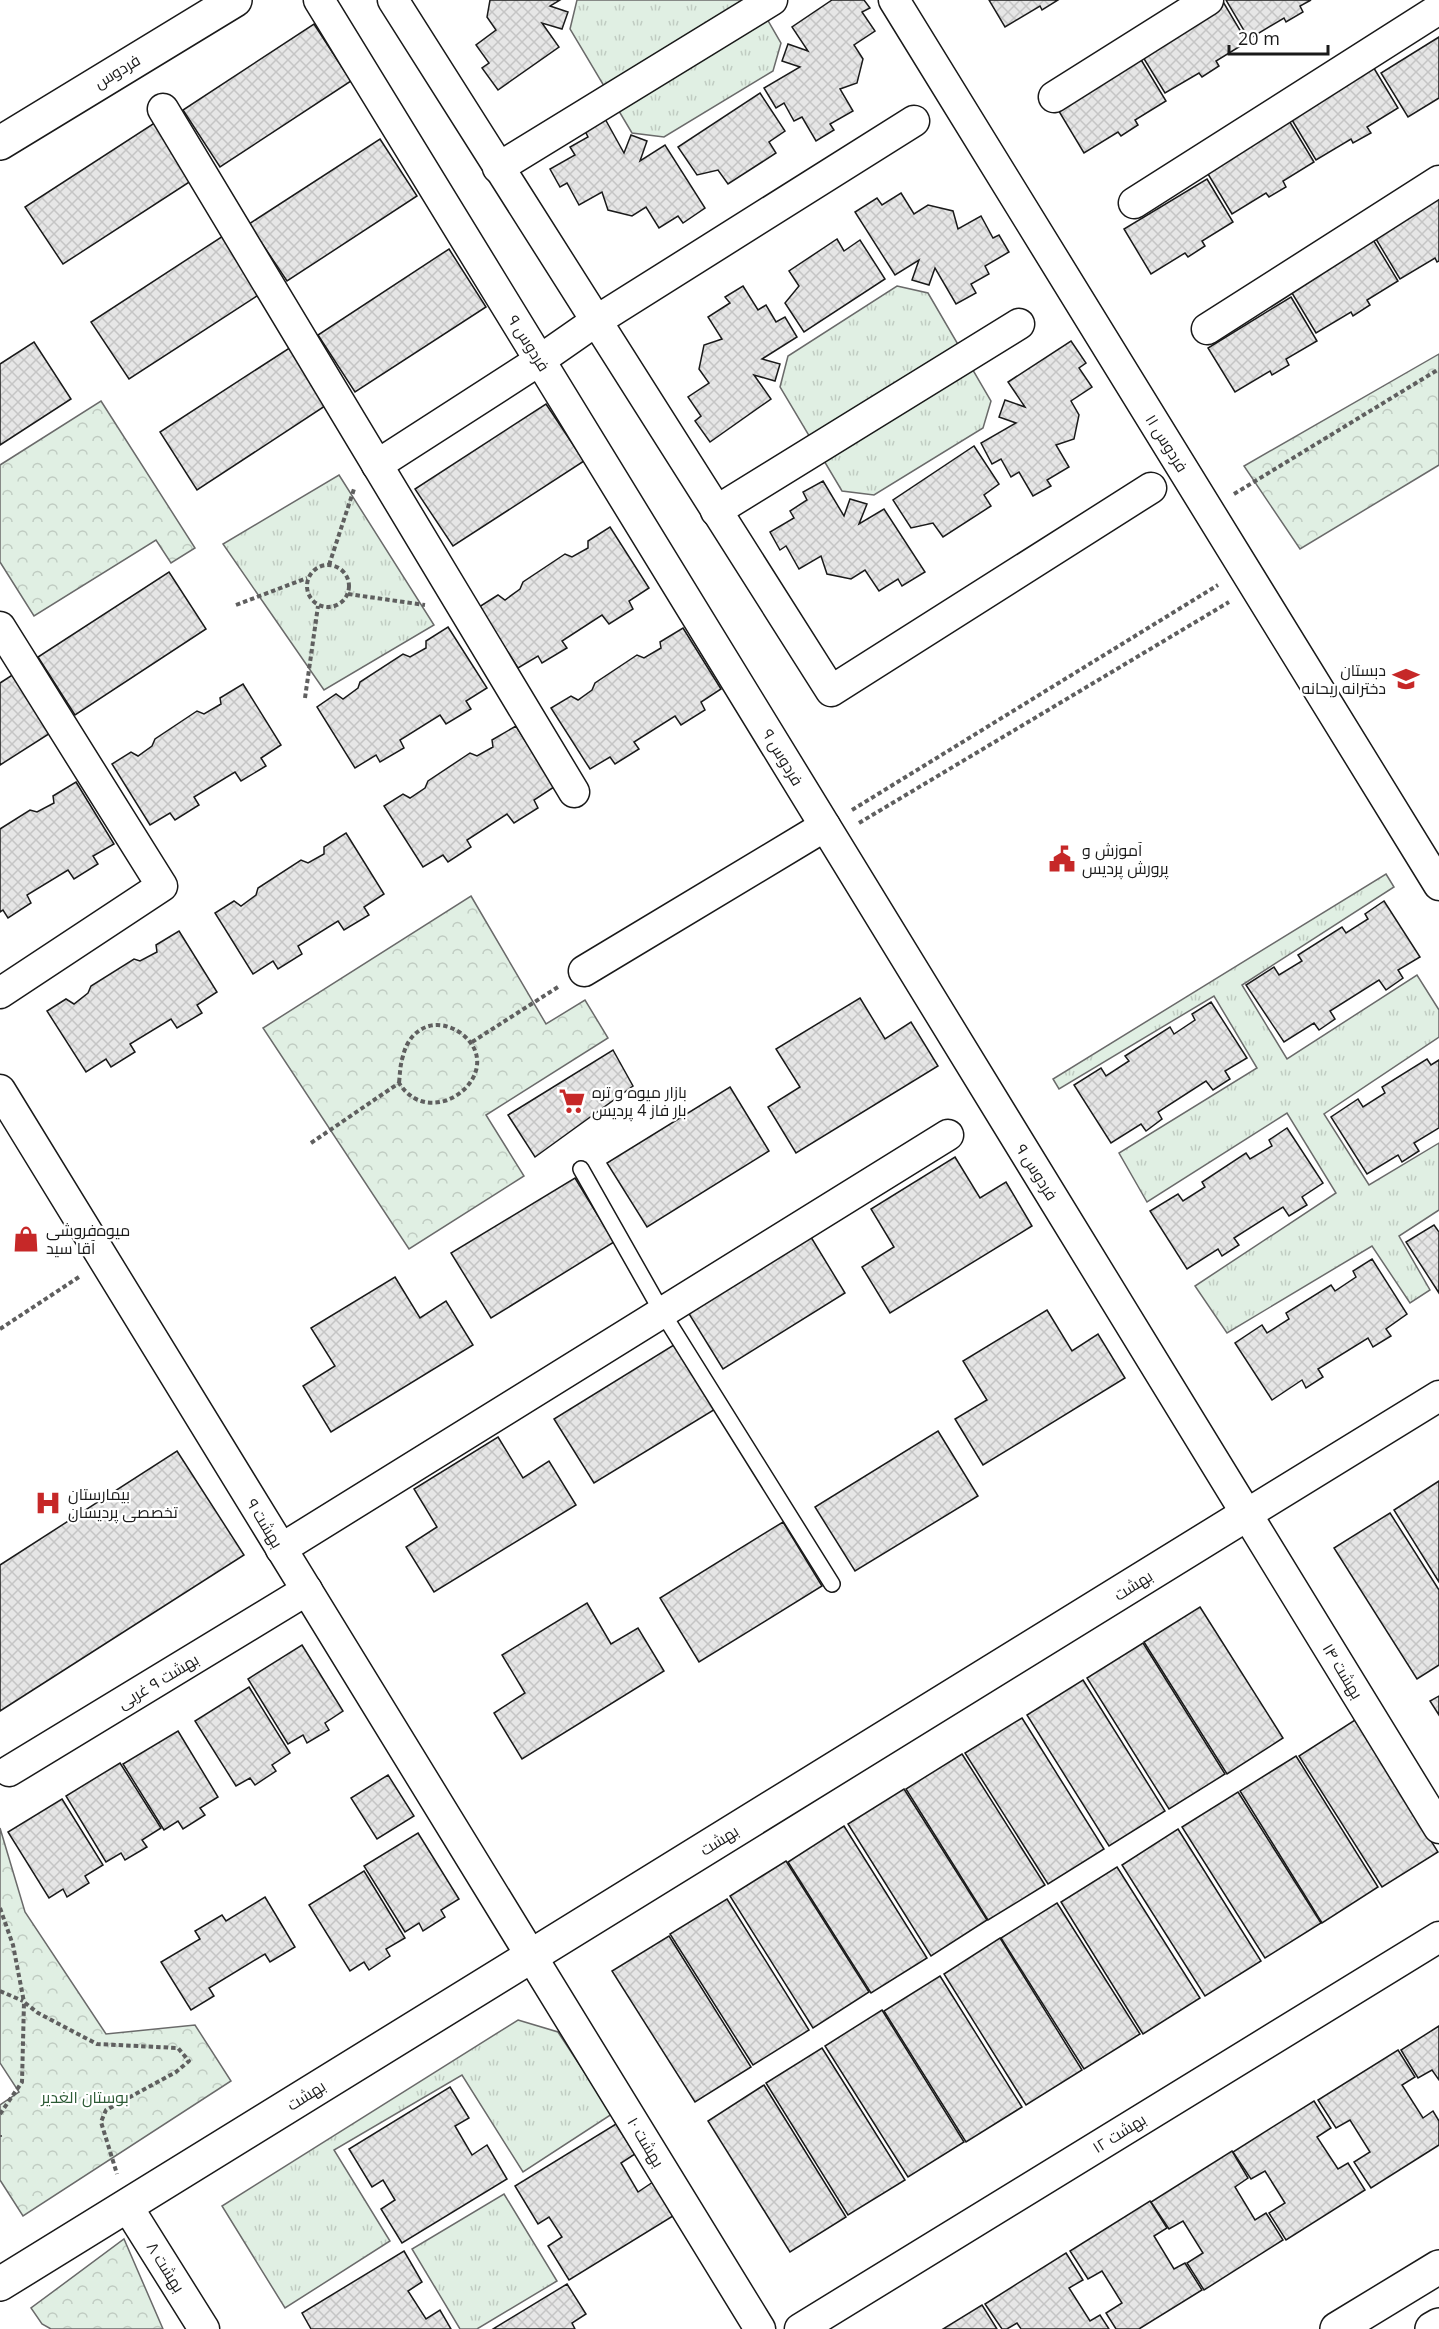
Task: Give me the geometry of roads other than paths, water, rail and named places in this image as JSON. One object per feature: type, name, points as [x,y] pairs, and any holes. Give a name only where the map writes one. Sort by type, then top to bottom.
[{"type":"street","name":"فردوس","points":[[0,143],[235,0]]},
{"type":"street","name":"فردوس ۹","points":[[319,0],[1247,1514]]},
{"type":"street","points":[[393,0],[831,691],[1151,488]]},
{"type":"street","points":[[498,168],[771,0]]},
{"type":"street","name":"فردوس ۱۱","points":[[894,0],[1439,885]]},
{"type":"street","points":[[1054,97],[1208,0]]},
{"type":"street","points":[[1134,203],[1439,9]]},
{"type":"street","points":[[163,109],[574,792]]},
{"type":"street","points":[[372,457],[540,360],[596,321],[914,121]]},
{"type":"street","points":[[1207,329],[1439,182]]},
{"type":"street","points":[[716,511],[1019,324]]},
{"type":"street","points":[[0,627],[162,886],[0,993]]},
{"type":"street","points":[[584,971],[829,832]]},
{"type":"street","name":"بهشت ۹","points":[[0,1089],[531,1956]]},
{"type":"street","points":[[281,1549],[948,1135]]},
{"type":"street","name":"بهشت","points":[[0,2284],[1439,1396]]},
{"type":"street","name":"بهشت ۱۴","points":[[1247,1514],[1439,1828]]},
{"type":"street","name":"بهشت ۹ غربی","points":[[9,1771],[307,1590]]},
{"type":"street","name":"بهشت ۱۲","points":[[800,2329],[1439,1937]]},
{"type":"street","name":"بهشت ۱۰","points":[[531,1956],[760,2329]]},
{"type":"street","name":"بهشت ۸","points":[[127,2206],[204,2329]]},
{"type":"street","points":[[1337,2329],[1439,2267]]},
{"type":"street","points":[[1432,2329],[1439,2325]]},
{"type":"lane","points":[[581,1170],[662,1312],[832,1584]]},
{"type":"place","name":"دبستان دخترانه ریحانه","points":[[1406,679]]},
{"type":"place","name":"آموزش و پرورش پردیس","points":[[1062,859]]},
{"type":"place","name":"بازار میوه و تره بار فاز 4 پردیس","points":[[572,1101]]},
{"type":"place","name":"میوه‌فروشی آقا سید","points":[[26,1239]]},
{"type":"place","name":"بیمارستان تخصصی پردیسان","points":[[48,1503]]},
{"type":"park label","name":"بوستان الغدیر","points":[[85,2097]]}]
